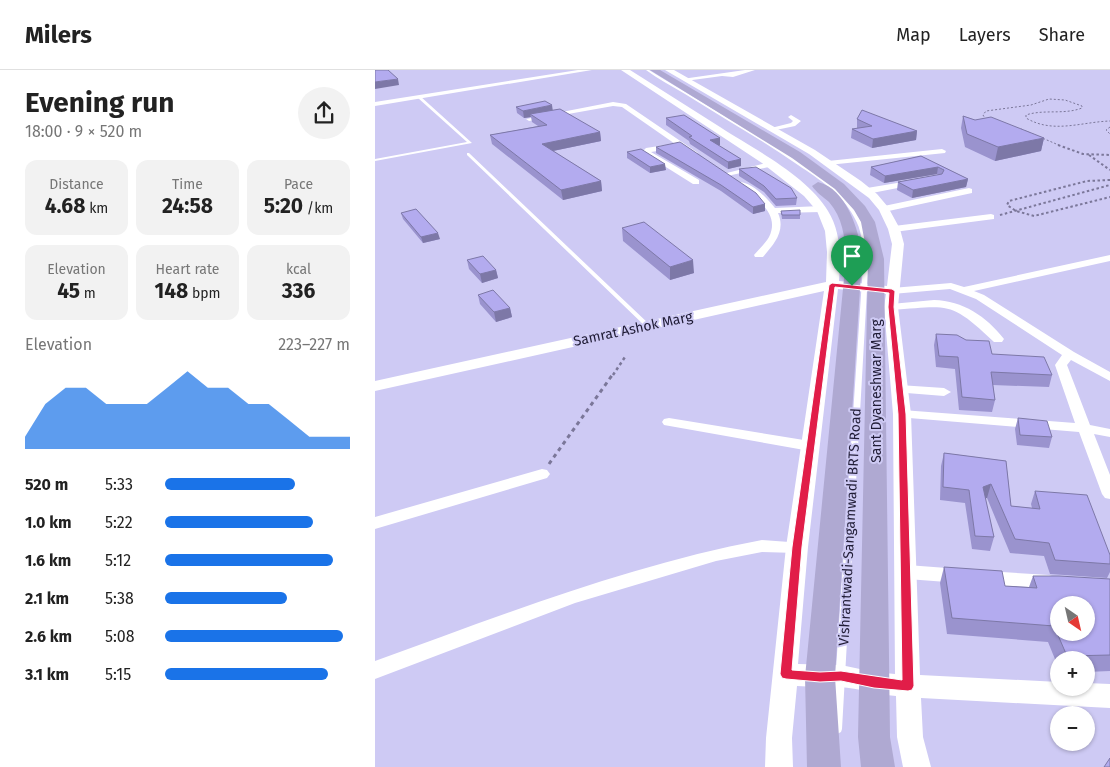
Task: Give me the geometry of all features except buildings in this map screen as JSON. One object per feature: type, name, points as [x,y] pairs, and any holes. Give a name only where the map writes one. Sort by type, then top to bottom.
[{"type":"main road","name":"Sant Dyaneshwar Marg","points":[[640,70],[781,157],[835,200],[851,229],[854,258],[868,291],[874,737],[878,767]]},
{"type":"main road","name":"Sant Dyaneshwar Marg","points":[[654,70],[796,155],[853,198],[863,210],[872,229],[876,259],[868,291],[830,677],[824,767]]},
{"type":"street","points":[[375,104],[589,70]]},
{"type":"street","points":[[625,70],[770,164],[810,196],[821,210],[833,242],[835,257],[868,291],[899,389],[902,414],[910,736],[917,767]]},
{"type":"street","points":[[677,74],[702,70]]},
{"type":"street","points":[[677,74],[733,75],[752,70]]},
{"type":"street","points":[[677,74],[828,163],[867,191],[884,210],[894,229],[898,244],[868,291],[810,446],[797,547],[779,738],[779,767]]},
{"type":"street","points":[[529,119],[619,104],[625,105],[704,159]]},
{"type":"street","points":[[771,129],[793,125],[798,122],[791,117]]},
{"type":"street","points":[[681,144],[646,152],[696,182]]},
{"type":"street","points":[[828,163],[942,151]]},
{"type":"street","points":[[727,174],[770,164]]},
{"type":"street","points":[[719,169],[760,196],[773,211],[776,222],[775,235],[759,254]]},
{"type":"street","points":[[867,191],[928,180]]},
{"type":"street","points":[[884,210],[969,191]]},
{"type":"street","points":[[773,211],[821,210]]},
{"type":"street","points":[[894,229],[991,217]]},
{"type":"street","points":[[965,290],[1110,258]]},
{"type":"street","points":[[868,291],[951,286],[965,290],[981,297],[1070,355],[1110,377]]},
{"type":"street","points":[[868,291],[958,307],[969,313],[998,338]]},
{"type":"street","name":"Samrat Ashok Marg","points":[[375,386],[648,326],[868,291]]},
{"type":"street","points":[[1070,355],[1063,360],[1061,365],[1083,428],[1110,494]]},
{"type":"street","points":[[899,389],[944,392]]},
{"type":"street","points":[[902,414],[1083,428],[1110,433]]},
{"type":"street","points":[[669,422],[810,446]]},
{"type":"street","points":[[375,523],[542,474]]},
{"type":"street","points":[[375,670],[571,597],[716,554],[762,546],[797,547]]},
{"type":"street","points":[[907,572],[1062,583]]},
{"type":"street","points":[[786,674],[908,686],[1110,696]]},
{"type":"lane","points":[[647,70],[789,156],[845,199],[862,229],[868,291]]},
{"type":"lane","points":[[375,160],[470,143],[419,97]]},
{"type":"lane","points":[[468,154],[648,326]]},
{"type":"lane","points":[[830,677],[837,735]]},
{"type":"path","points":[[991,123],[983,118],[986,111],[1031,104],[1049,99],[1072,102],[1082,106],[1082,108],[1076,110],[1045,111],[1030,114],[1026,118],[1036,123],[1061,127],[1071,127],[1093,122],[1110,122]]},
{"type":"path","points":[[1110,127],[1106,130],[1110,134]]},
{"type":"path","points":[[1016,129],[1040,135],[1068,149],[1088,154],[1110,155]]},
{"type":"path","points":[[1088,154],[1110,170]]},
{"type":"path","points":[[1110,180],[1087,181],[1009,202],[1007,205],[1034,216],[1110,197]]},
{"type":"path","points":[[991,217],[1110,185]]},
{"type":"path","points":[[542,474],[625,357]]},
{"type":"route","points":[[832,285],[852,286],[892,291],[891,307],[902,414],[907,572],[908,686],[874,683],[841,676],[820,677],[786,674],[797,547],[832,285]]}]
